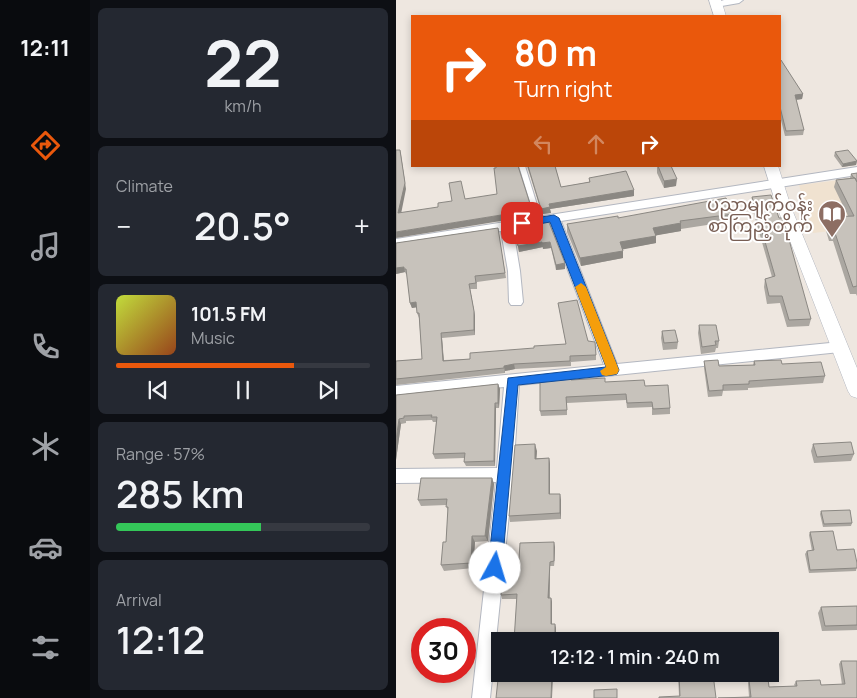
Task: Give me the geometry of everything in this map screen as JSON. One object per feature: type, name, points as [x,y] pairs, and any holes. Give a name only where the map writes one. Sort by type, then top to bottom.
[{"type":"street","points":[[720,15],[716,2],[739,0]]},
{"type":"street","points":[[771,167],[857,391]]},
{"type":"street","points":[[396,244],[857,171]]},
{"type":"street","points":[[554,218],[613,370]]},
{"type":"street","points":[[506,226],[514,271],[516,302]]},
{"type":"street","points":[[396,392],[840,348]]},
{"type":"street","points":[[481,698],[505,475],[512,381]]},
{"type":"street","points":[[396,476],[505,475]]},
{"type":"lane","points":[[522,167],[539,221]]},
{"type":"shaded area","points":[[857,178],[857,228],[813,233],[799,185]]},
{"type":"building","points":[[781,60],[803,94],[795,95],[804,130],[786,131],[781,111]]},
{"type":"building","points":[[396,150],[400,150],[405,183],[398,213],[438,207],[438,203],[452,201],[449,183],[461,181],[465,199],[497,194],[494,168],[518,167],[532,210],[396,232]]},
{"type":"building","points":[[848,150],[857,161],[843,164],[835,152]]},
{"type":"building","points":[[528,167],[555,167],[561,187],[590,182],[589,178],[626,171],[634,190],[549,204],[550,207],[541,209]]},
{"type":"building","points":[[658,167],[671,167],[677,179],[664,181]]},
{"type":"building","points":[[857,173],[857,182],[851,174]]},
{"type":"building","points":[[855,178],[857,182],[857,286],[853,287],[835,233],[831,233],[826,217],[854,216],[836,180]]},
{"type":"building","points":[[771,195],[779,218],[783,218],[811,319],[789,320],[782,296],[769,296],[765,279],[775,276],[752,197]]},
{"type":"building","points":[[726,198],[734,214],[680,221],[681,223],[653,228],[656,236],[620,242],[623,251],[580,258],[567,224],[618,216],[618,218]]},
{"type":"building","points":[[548,220],[565,263],[556,265],[550,242],[518,246],[514,225]]},
{"type":"building","points":[[498,228],[505,273],[475,276],[476,283],[469,284],[474,311],[474,330],[441,333],[443,361],[470,359],[470,353],[566,344],[558,303],[577,300],[588,341],[595,342],[596,355],[570,356],[570,361],[514,364],[504,366],[504,368],[396,379],[396,361],[422,359],[419,313],[417,313],[416,302],[410,303],[406,269],[404,267],[396,268],[396,243]]},
{"type":"building","points":[[699,325],[716,325],[719,341],[715,341],[716,345],[702,347]]},
{"type":"building","points":[[675,330],[678,342],[664,343],[662,331]]},
{"type":"building","points":[[718,360],[719,366],[755,365],[754,361],[781,360],[782,364],[821,362],[825,376],[749,381],[749,384],[723,385],[723,390],[709,391],[704,361]]},
{"type":"building","points":[[571,376],[571,380],[605,378],[605,382],[644,380],[645,386],[668,385],[670,408],[653,409],[652,402],[627,403],[626,394],[566,397],[567,410],[540,411],[540,379]]},
{"type":"building","points":[[498,384],[498,403],[495,403],[494,461],[464,462],[465,453],[433,454],[437,417],[431,417],[432,415],[404,416],[404,418],[399,419],[396,440],[396,395]]},
{"type":"building","points":[[851,442],[854,454],[817,457],[813,444]]},
{"type":"building","points":[[535,444],[535,459],[549,458],[549,494],[560,494],[560,513],[509,516],[515,445]]},
{"type":"building","points":[[421,478],[492,478],[485,536],[472,536],[471,563],[441,565],[443,542],[446,542],[447,499],[418,500]]},
{"type":"building","points":[[850,510],[852,523],[824,524],[821,511]]},
{"type":"building","points":[[833,531],[837,550],[854,549],[857,568],[810,570],[807,551],[814,550],[810,532]]},
{"type":"building","points":[[554,542],[554,561],[550,562],[548,598],[551,598],[551,624],[555,624],[555,632],[515,632],[517,594],[501,595],[503,575],[518,574],[520,543]]},
{"type":"building","points":[[857,606],[857,625],[825,626],[821,607]]},
{"type":"building","points":[[841,661],[857,661],[857,698],[718,698],[751,697],[749,682],[768,682],[769,687],[797,686],[796,681],[820,680],[821,685],[845,684]]},
{"type":"building","points":[[498,682],[552,682],[551,698],[496,698]]},
{"type":"building","points":[[679,682],[714,682],[716,698],[659,698],[680,696]]},
{"type":"building","points":[[617,689],[617,698],[594,698],[594,690]]},
{"type":"slow traffic","points":[[581,287],[613,370],[606,371]]},
{"type":"place","name":"ပညာမျက်ဝန်း စာကြည့်တိုက်","points":[[832,238]]},
{"type":"route","points":[[495,568],[512,381],[613,370],[554,218],[522,223]]}]
